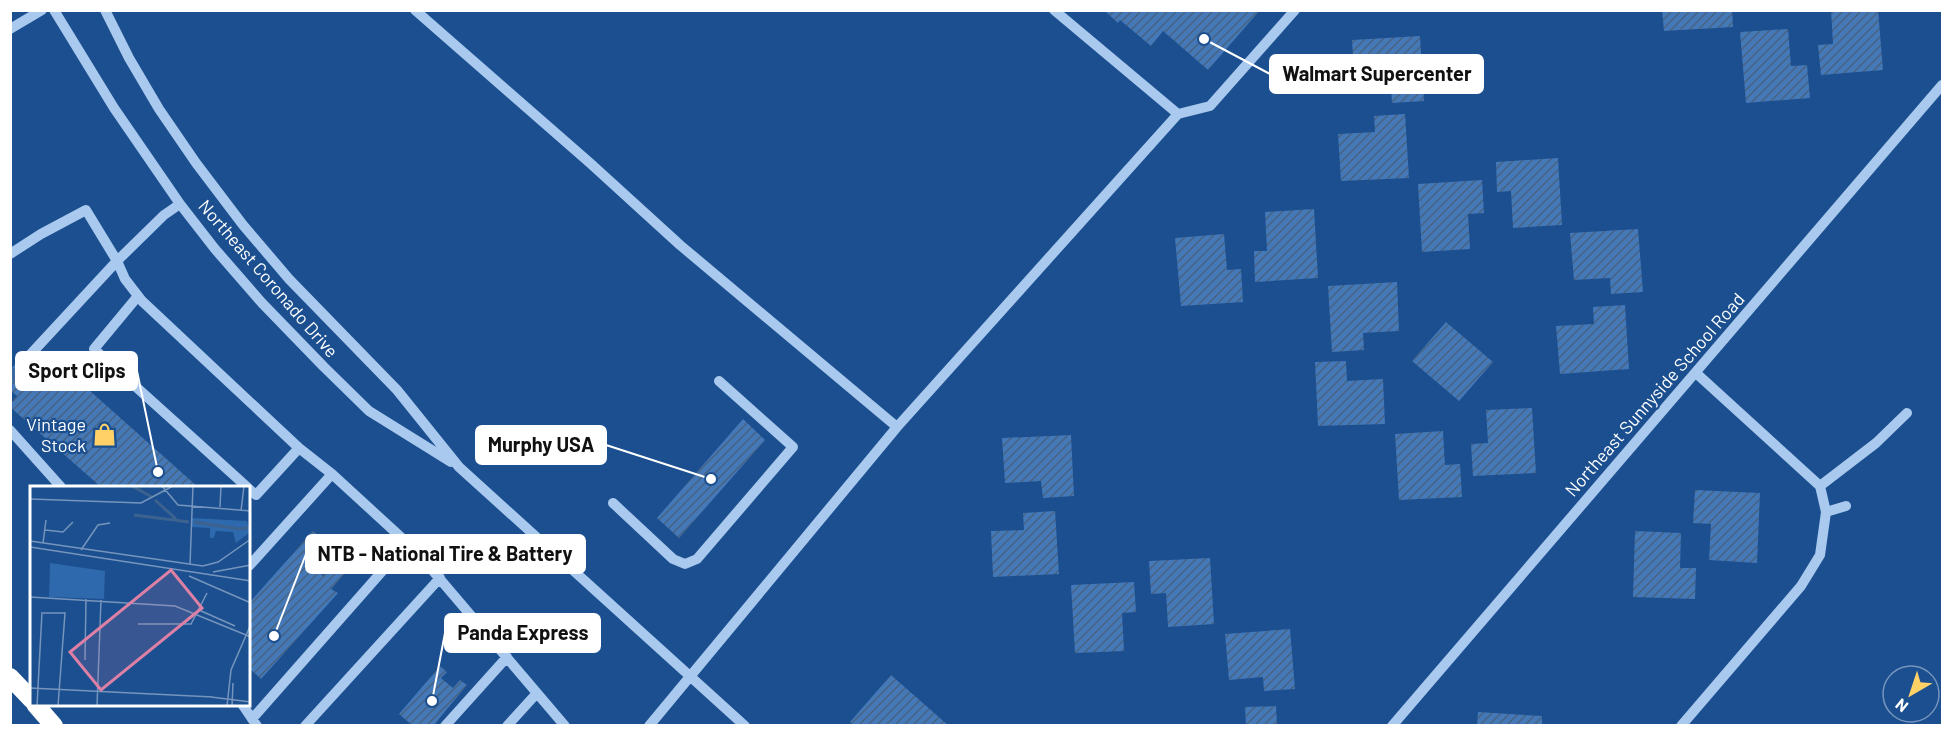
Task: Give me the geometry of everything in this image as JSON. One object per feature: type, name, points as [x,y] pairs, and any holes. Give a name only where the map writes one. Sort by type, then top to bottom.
[{"type":"highway","points":[[10,677],[30,698]]},
{"type":"highway","points":[[36,706],[54,726]]},
{"type":"street","points":[[10,29],[42,10]]},
{"type":"street","name":"Northeast Coronado Drive","points":[[54,10],[114,108],[214,249],[262,303],[369,411],[459,467]]},
{"type":"street","name":"Northeast Coronado Drive","points":[[105,10],[129,58],[159,109],[243,225],[289,279],[397,390],[459,467],[744,726]]},
{"type":"street","points":[[415,10],[680,245],[897,427]]},
{"type":"street","points":[[1053,10],[1178,114]]},
{"type":"street","points":[[649,726],[897,427],[1178,114],[1210,106],[1295,10]]},
{"type":"street","name":"Northeast Sunnyside School Road","points":[[1392,726],[1942,85]]},
{"type":"street","points":[[28,357],[117,261],[164,215],[180,204]]},
{"type":"street","points":[[10,254],[86,210],[117,261],[125,279],[138,296],[298,448],[332,474],[407,543],[440,578],[564,726]]},
{"type":"street","points":[[138,296],[94,349],[242,486]]},
{"type":"street","points":[[1681,726],[1801,586],[1820,555],[1826,512],[1820,486],[1696,373]]},
{"type":"street","points":[[613,503],[674,559],[685,564],[697,559],[793,447],[719,381]]},
{"type":"street","points":[[1820,486],[1876,443],[1907,413]]},
{"type":"street","points":[[10,430],[60,486]]},
{"type":"street","points":[[250,493],[298,448]]},
{"type":"street","points":[[250,565],[332,474]]},
{"type":"street","points":[[1826,512],[1846,506]]},
{"type":"street","points":[[243,706],[254,722],[407,543]]},
{"type":"street","points":[[305,725],[440,578]]},
{"type":"street","points":[[445,726],[507,657]]},
{"type":"street","points":[[507,726],[537,693]]},
{"type":"building","points":[[1104,10],[1260,10],[1208,70],[1163,31],[1151,46],[1120,20],[1118,23]]},
{"type":"building","points":[[1662,10],[1732,10],[1733,27],[1664,31]]},
{"type":"building","points":[[1831,10],[1878,10],[1883,70],[1821,75],[1818,45],[1833,44]]},
{"type":"building","points":[[1788,29],[1791,66],[1807,65],[1810,98],[1746,103],[1740,32]]},
{"type":"building","points":[[1420,36],[1424,101],[1392,103],[1391,87],[1355,89],[1352,40]]},
{"type":"building","points":[[1405,114],[1409,178],[1341,181],[1338,134],[1375,132],[1374,116]]},
{"type":"building","points":[[1558,158],[1562,225],[1513,228],[1511,191],[1497,192],[1496,162]]},
{"type":"building","points":[[1482,180],[1484,213],[1468,214],[1470,249],[1422,252],[1418,184]]},
{"type":"building","points":[[1314,209],[1318,278],[1255,282],[1254,251],[1267,251],[1265,212]]},
{"type":"building","points":[[1638,229],[1643,292],[1611,294],[1610,278],[1574,280],[1570,233]]},
{"type":"building","points":[[1224,234],[1227,270],[1241,269],[1243,302],[1181,306],[1175,238]]},
{"type":"building","points":[[1397,282],[1399,331],[1363,333],[1364,350],[1332,352],[1328,286]]},
{"type":"building","points":[[1625,305],[1629,369],[1560,374],[1556,326],[1594,324],[1593,307]]},
{"type":"building","points":[[1446,322],[1493,362],[1459,401],[1412,361]]},
{"type":"building","points":[[24,354],[43,370],[53,358],[197,486],[100,486],[10,407],[17,396],[10,390],[10,370]]},
{"type":"building","points":[[1346,361],[1347,381],[1383,379],[1385,424],[1318,426],[1315,362]]},
{"type":"building","points":[[1532,408],[1536,473],[1473,476],[1471,444],[1488,443],[1486,410]]},
{"type":"building","points":[[743,419],[765,440],[679,538],[657,518]]},
{"type":"building","points":[[1443,431],[1445,465],[1460,464],[1462,497],[1399,500],[1395,434]]},
{"type":"building","points":[[1071,435],[1074,496],[1043,498],[1041,481],[1005,483],[1002,438]]},
{"type":"building","points":[[1695,490],[1760,493],[1757,563],[1709,560],[1711,524],[1693,523]]},
{"type":"building","points":[[1055,511],[1059,574],[993,577],[991,531],[1024,530],[1023,513]]},
{"type":"building","points":[[313,531],[326,542],[308,562],[323,576],[342,554],[353,564],[331,589],[338,593],[261,679],[250,669],[250,602]]},
{"type":"building","points":[[1635,531],[1681,533],[1680,568],[1696,568],[1695,599],[1633,597]]},
{"type":"building","points":[[1210,558],[1214,624],[1168,627],[1166,593],[1151,594],[1149,561]]},
{"type":"building","points":[[1134,582],[1136,612],[1122,613],[1124,651],[1075,653],[1071,585]]},
{"type":"building","points":[[1290,629],[1295,689],[1264,691],[1263,677],[1229,680],[1225,634]]},
{"type":"building","points":[[440,666],[447,672],[441,678],[453,688],[460,680],[467,685],[433,726],[413,726],[399,714]]},
{"type":"building","points":[[891,675],[949,726],[854,726],[850,722]]},
{"type":"building","points":[[1276,706],[1277,726],[1246,726],[1245,707]]},
{"type":"building","points":[[1478,712],[1542,716],[1542,726],[1477,726]]},
{"type":"tunnel","points":[[10,378],[28,357]]},
{"type":"place","name":"Walmart Supercenter","points":[[1204,39]]},
{"type":"place","name":"Vintage Stock","points":[[104,435]]},
{"type":"place","name":"Sport Clips","points":[[158,472]]},
{"type":"place","name":"Murphy USA","points":[[711,479]]},
{"type":"place","name":"NTB - National Tire & Battery","points":[[274,636]]},
{"type":"place","name":"Panda Express","points":[[432,701]]}]
